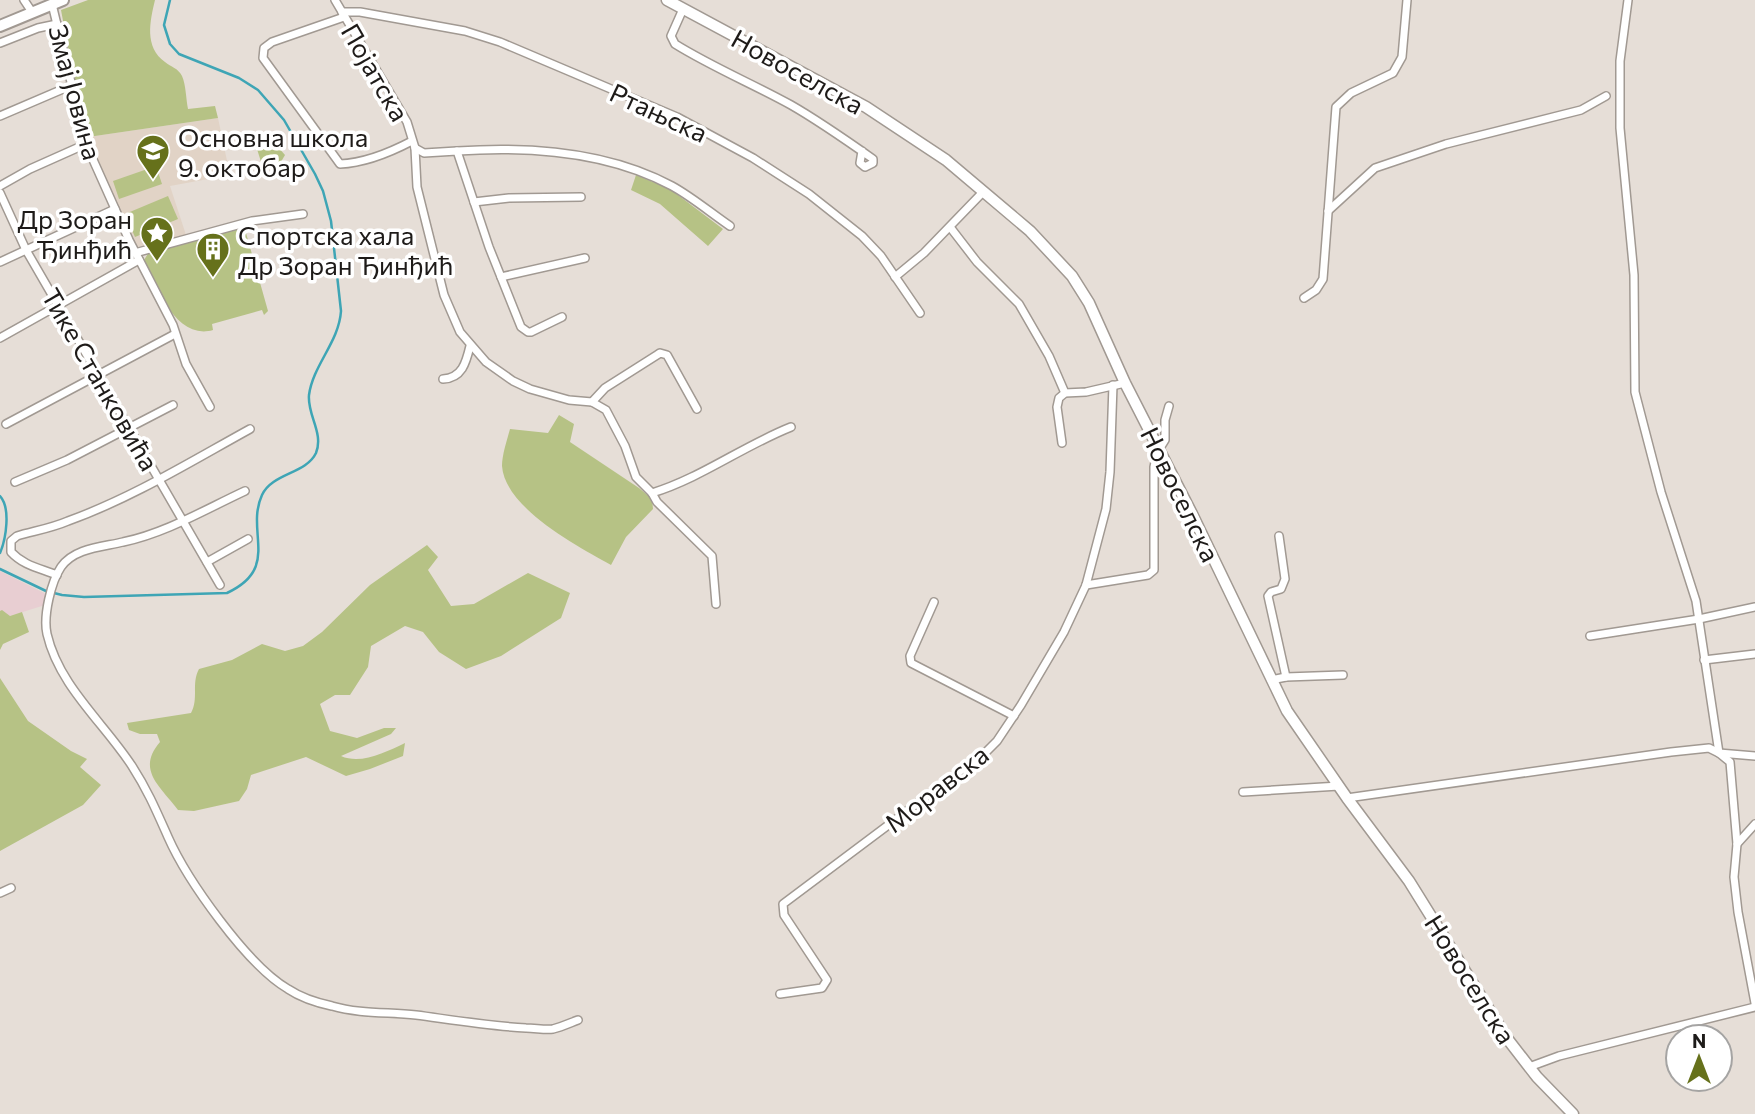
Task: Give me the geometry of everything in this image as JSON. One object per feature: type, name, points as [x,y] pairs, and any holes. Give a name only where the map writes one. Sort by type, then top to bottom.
[{"type":"main road","points":[[0,26],[63,0]]},
{"type":"street","points":[[24,0],[32,12]]},
{"type":"street","name":"Појатска","points":[[335,0],[407,122],[413,145],[417,187],[444,295],[460,332],[470,346],[502,374],[530,389],[569,400],[592,402]]},
{"type":"street","name":"Новоселска","points":[[667,0],[866,107],[946,160],[1038,239],[1072,276],[1089,303],[1125,383],[1287,711],[1409,881],[1479,996],[1529,1067],[1573,1114]]},
{"type":"street","points":[[1304,298],[1316,290],[1323,279],[1336,107],[1350,93],[1393,73],[1402,57],[1407,0]]},
{"type":"street","points":[[1529,1067],[1559,1056],[1755,1005],[1734,877],[1737,844],[1730,762],[1719,752],[1696,601],[1661,492],[1635,392],[1633,275],[1620,128],[1620,61],[1628,0]]},
{"type":"street","name":"Змај Јовина","points":[[52,4],[86,144],[137,256],[173,324],[186,364],[210,407]]},
{"type":"street","points":[[683,9],[671,36],[675,44],[813,118],[862,151]]},
{"type":"street","name":"Ртањска","points":[[343,14],[360,12],[479,34],[677,117],[778,172],[862,236],[881,256],[920,313]]},
{"type":"street","points":[[343,14],[272,42],[264,48],[262,54],[265,62],[314,125],[337,162],[356,162],[413,145],[424,153],[505,148],[592,158],[627,167],[672,187],[730,226]]},
{"type":"street","points":[[0,43],[38,28],[57,24]]},
{"type":"street","points":[[0,116],[70,86]]},
{"type":"street","points":[[1327,211],[1375,168],[1446,144],[1581,110],[1606,96]]},
{"type":"street","points":[[0,186],[30,169],[86,144]]},
{"type":"street","points":[[457,151],[489,247],[524,330],[531,332],[562,317]]},
{"type":"street","points":[[895,276],[912,265],[983,192]]},
{"type":"street","name":"Тике Станковића","points":[[0,193],[26,250],[220,585]]},
{"type":"street","points":[[474,202],[509,198],[582,197]]},
{"type":"street","points":[[0,262],[115,209]]},
{"type":"street","points":[[0,338],[137,256],[252,221],[303,214]]},
{"type":"street","points":[[950,227],[977,262],[1019,304],[1049,356],[1065,393]]},
{"type":"street","points":[[501,277],[585,258]]},
{"type":"street","points":[[6,424],[175,334]]},
{"type":"street","points":[[443,379],[459,374],[470,346]]},
{"type":"street","points":[[697,409],[664,353],[605,388],[592,402],[606,410],[613,421],[636,477],[657,502],[712,556],[716,604]]},
{"type":"street","points":[[1062,443],[1057,401],[1065,393],[1086,392],[1125,383]]},
{"type":"street","name":"Моравска","points":[[779,994],[822,988],[827,981],[784,915],[783,904],[987,751],[1014,716],[1064,632],[1086,584],[1106,509],[1114,385]]},
{"type":"street","points":[[15,482],[67,460],[173,405]]},
{"type":"street","points":[[1086,584],[1148,575],[1154,570],[1154,467],[1164,440],[1169,406]]},
{"type":"street","points":[[652,493],[672,486],[764,438],[791,427]]},
{"type":"street","points":[[57,575],[30,566],[15,556],[8,547],[17,536],[69,521],[160,480],[250,429]]},
{"type":"street","points":[[245,491],[184,521],[131,540],[86,550],[70,558],[57,575],[54,584],[47,630],[51,647],[69,684],[118,745],[144,785],[168,837],[203,895],[237,942],[268,975],[289,990],[330,1006],[361,1012],[413,1015],[505,1027],[551,1029],[578,1020]]},
{"type":"street","points":[[1279,536],[1285,582],[1281,590],[1271,592],[1268,596],[1286,677]]},
{"type":"street","points":[[207,562],[248,538]]},
{"type":"street","points":[[934,602],[910,656],[911,663],[1014,716]]},
{"type":"street","points":[[1590,636],[1699,620],[1755,607]]},
{"type":"street","points":[[1704,660],[1755,654]]},
{"type":"street","points":[[1271,680],[1343,675]]},
{"type":"street","points":[[1347,798],[1709,748],[1719,752],[1755,756]]},
{"type":"street","points":[[1243,792],[1339,786]]},
{"type":"street","points":[[1737,844],[1755,824]]},
{"type":"street","points":[[0,894],[11,888]]},
{"type":"shaded area","name":"Основна школа 9. октобар","points":[[218,118],[230,175],[170,186],[186,235],[137,247],[88,137]]},
{"type":"shaded area","points":[[0,571],[46,594],[45,605],[10,616],[0,611]]},
{"type":"green space","points":[[88,0],[155,0],[150,25],[154,49],[158,56],[182,76],[188,109],[215,106],[218,118],[88,137],[61,10]]},
{"type":"green space","points":[[271,139],[285,155],[278,167],[262,165],[257,149]]},
{"type":"green space","points":[[156,166],[162,184],[119,199],[113,181]]},
{"type":"green space","points":[[636,175],[670,189],[723,229],[708,246],[660,204],[631,190]]},
{"type":"green space","points":[[168,196],[178,219],[135,237],[125,214]]},
{"type":"green space","points":[[237,227],[246,233],[268,311],[264,315],[262,310],[212,324],[213,330],[200,331],[188,327],[169,309],[144,260],[149,252]]},
{"type":"green space","points":[[559,415],[574,424],[570,442],[652,499],[653,509],[626,537],[611,565],[545,524],[516,497],[506,482],[502,462],[510,429],[548,433]]},
{"type":"green space","points":[[427,545],[438,557],[428,570],[451,606],[474,604],[528,573],[570,593],[561,618],[501,656],[466,669],[439,652],[423,632],[405,626],[371,646],[368,667],[350,695],[335,695],[320,704],[330,731],[357,738],[384,728],[396,728],[391,734],[341,756],[365,758],[405,743],[403,756],[346,776],[306,757],[251,775],[247,789],[239,801],[194,811],[178,810],[153,778],[150,769],[153,752],[160,742],[157,734],[140,734],[129,730],[127,723],[191,713],[199,669],[232,660],[262,644],[285,651],[303,646],[322,632],[370,585]]},
{"type":"green space","points":[[0,611],[10,616],[22,612],[29,632],[3,644],[0,650]]},
{"type":"green space","points":[[0,678],[28,721],[87,759],[80,767],[101,785],[83,805],[0,851]]},
{"type":"waterway","points":[[0,569],[46,591],[62,595],[84,597],[227,593],[243,583],[253,572],[257,561],[257,522],[262,495],[273,482],[305,465],[316,453],[318,438],[309,395],[315,374],[336,333],[341,311],[331,221],[323,191],[284,120],[258,90],[239,78],[179,54],[170,44],[164,25],[170,0]]},
{"type":"waterway","points":[[0,496],[6,516],[6,532],[0,553]]},
{"type":"place","name":"Основна школа 9. октобар","points":[[153,181]]},
{"type":"place","name":"Др Зоран Ђинђић","points":[[157,263]]},
{"type":"place","name":"Спортска хала Др Зоран Ђинђић","points":[[213,279]]}]
